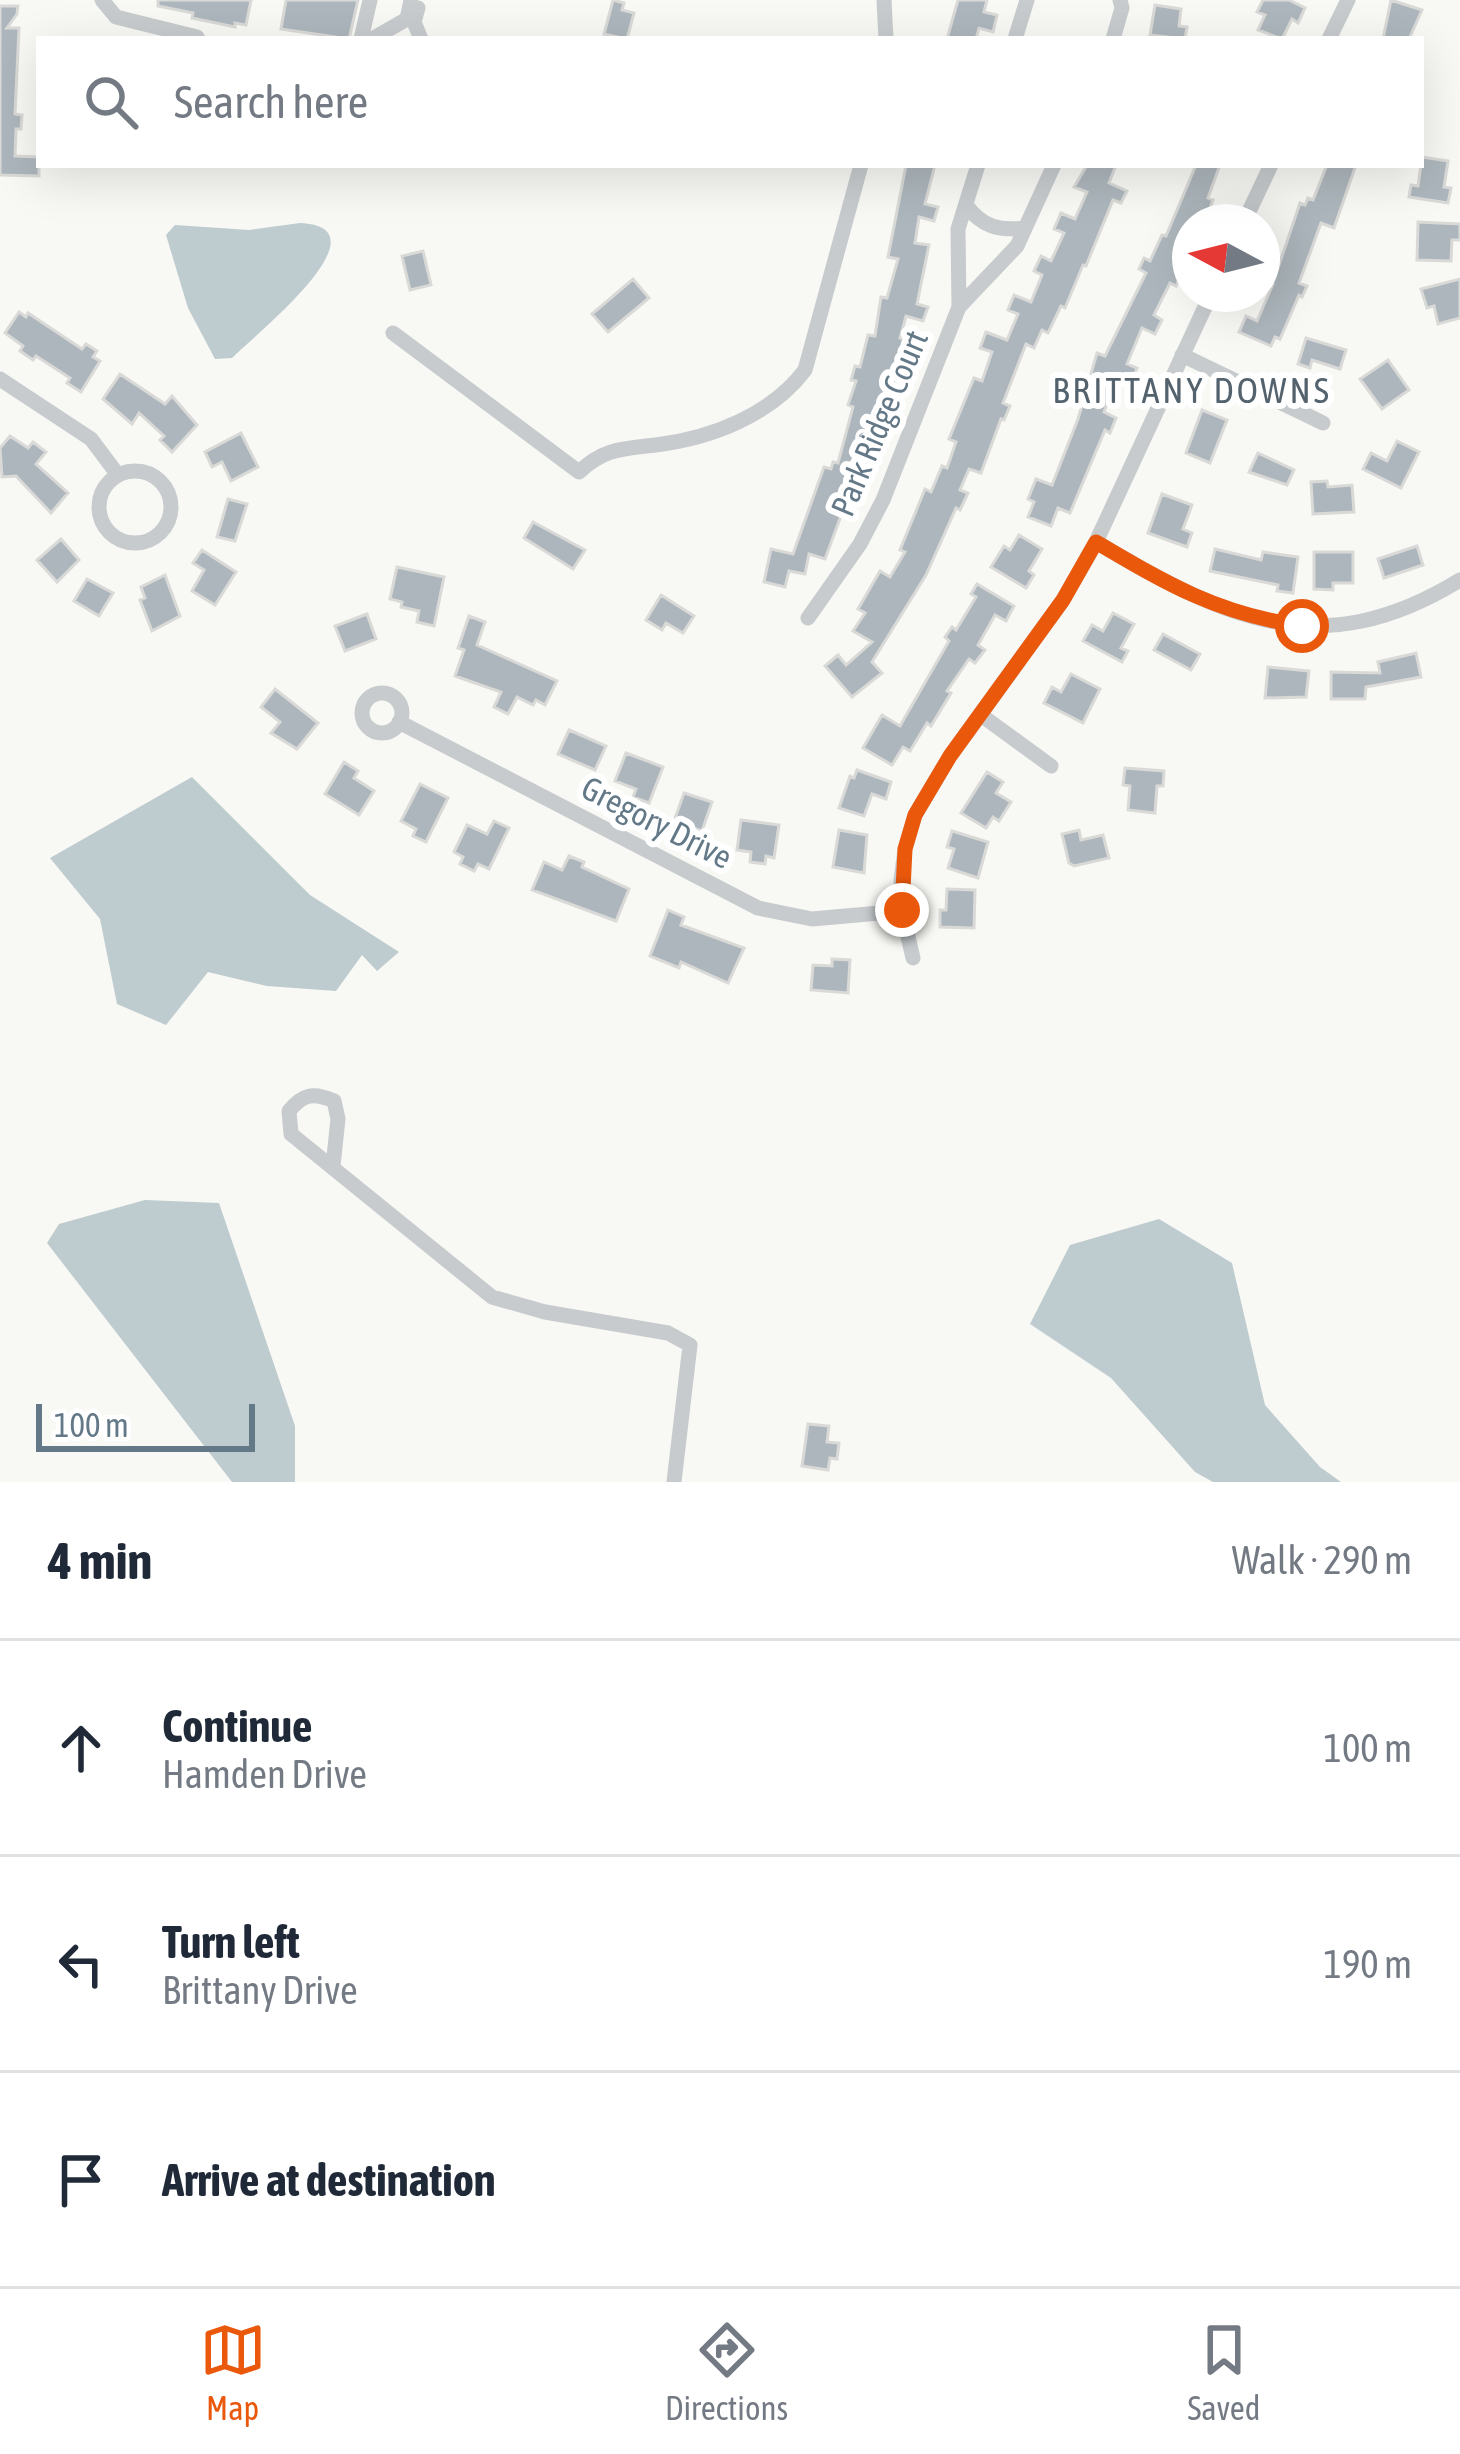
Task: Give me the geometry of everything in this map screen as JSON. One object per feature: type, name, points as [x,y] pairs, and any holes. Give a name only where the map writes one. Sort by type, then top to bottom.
[{"type":"street","points":[[102,0],[116,17],[189,36]]},
{"type":"street","points":[[362,36],[370,0]]},
{"type":"street","points":[[377,36],[406,19],[415,0]]},
{"type":"street","points":[[415,0],[421,36]]},
{"type":"street","points":[[884,0],[886,36]]},
{"type":"street","points":[[1016,36],[1027,0]]},
{"type":"street","points":[[1114,36],[1120,0]]},
{"type":"street","points":[[1330,36],[1348,0]]},
{"type":"street","points":[[393,333],[579,472],[614,448],[702,436],[747,418],[787,394],[805,370],[860,168]]},
{"type":"street","name":"Park Ridge Court","points":[[808,618],[860,544],[883,500],[959,307],[962,282],[957,243],[977,168]]},
{"type":"street","name":"Park Ridge Court","points":[[959,307],[1008,257],[1053,168]]},
{"type":"street","points":[[1252,204],[1269,168]]},
{"type":"street","points":[[966,205],[974,216],[998,230],[1025,228]]},
{"type":"street","points":[[913,958],[902,910],[905,849],[915,815],[950,756],[1063,600],[1096,542],[1202,312]]},
{"type":"street","points":[[1182,355],[1323,423]]},
{"type":"street","points":[[0,379],[91,439],[118,476]]},
{"type":"street","points":[[141,471],[169,493],[170,517],[157,537],[123,542],[104,527],[99,504],[108,483],[118,476],[141,471]]},
{"type":"street","points":[[1096,542],[1214,607],[1256,620],[1302,626],[1348,626],[1386,616],[1424,602],[1460,580]]},
{"type":"street","points":[[981,715],[1051,766]]},
{"type":"street","name":"Gregory Drive","points":[[399,722],[758,908],[812,919],[902,910]]},
{"type":"street","points":[[333,1166],[338,1119],[334,1101],[317,1094],[301,1097],[289,1112],[291,1134],[492,1297],[545,1312],[668,1333],[690,1345],[674,1482]]},
{"type":"shaded area","points":[[300,223],[324,229],[331,242],[324,261],[288,306],[232,358],[215,359],[188,308],[166,235],[175,225],[249,230]]},
{"type":"shaded area","points":[[192,777],[310,895],[399,952],[377,971],[362,955],[336,991],[267,986],[208,972],[166,1025],[117,1004],[100,919],[50,858]]},
{"type":"shaded area","points":[[145,1200],[219,1203],[295,1426],[295,1482],[232,1482],[47,1243],[59,1224]]},
{"type":"shaded area","points":[[1159,1219],[1232,1263],[1265,1405],[1320,1467],[1341,1482],[1213,1482],[1195,1472],[1111,1378],[1030,1324],[1070,1245]]},
{"type":"building","points":[[158,0],[251,0],[246,25],[235,23],[235,27],[192,18],[193,13],[158,6]]},
{"type":"building","points":[[286,0],[358,0],[350,36],[281,29]]},
{"type":"building","points":[[613,0],[624,3],[622,10],[634,13],[628,36],[604,34]]},
{"type":"building","points":[[958,0],[987,0],[984,12],[997,15],[993,32],[979,28],[977,36],[948,36]]},
{"type":"building","points":[[1263,0],[1289,0],[1305,8],[1298,23],[1292,19],[1284,36],[1258,30],[1265,15],[1257,12]]},
{"type":"building","points":[[1391,0],[1422,10],[1410,36],[1384,36]]},
{"type":"building","points":[[1155,5],[1181,9],[1179,26],[1187,27],[1186,36],[1150,35]]},
{"type":"building","points":[[0,6],[18,6],[7,28],[19,28],[15,114],[22,115],[15,156],[36,157],[39,176],[0,175]]},
{"type":"building","points":[[1424,157],[1448,161],[1444,187],[1451,188],[1448,203],[1409,197],[1411,185],[1418,186]]},
{"type":"building","points":[[905,168],[934,168],[925,204],[938,207],[934,221],[919,217],[915,243],[929,245],[917,304],[928,307],[923,321],[906,316],[900,338],[906,340],[903,353],[911,355],[907,372],[903,371],[895,397],[885,394],[876,422],[883,423],[864,490],[852,486],[825,559],[809,554],[805,574],[789,571],[785,587],[764,582],[771,549],[793,554],[824,467],[831,469],[833,462],[838,463],[853,407],[848,405],[856,381],[851,380],[855,366],[860,367],[868,335],[875,336],[881,297],[887,298],[898,259],[888,257]]},
{"type":"building","points":[[1085,168],[1115,168],[1109,183],[1127,191],[1121,203],[1113,200],[1065,308],[1061,306],[1048,333],[1042,330],[1034,348],[1026,344],[1003,403],[1010,406],[981,473],[969,469],[960,490],[968,493],[960,510],[956,508],[926,575],[872,662],[882,673],[852,697],[825,666],[838,655],[846,665],[872,642],[853,631],[865,613],[858,609],[880,571],[890,577],[905,552],[900,550],[925,489],[931,492],[942,466],[947,468],[956,442],[949,439],[974,378],[982,381],[992,352],[980,348],[986,332],[1007,340],[1018,314],[1008,310],[1014,295],[1031,302],[1042,275],[1034,271],[1041,256],[1051,261],[1064,233],[1054,229],[1061,213],[1075,219],[1087,192],[1074,187]]},
{"type":"building","points":[[1195,168],[1219,168],[1208,198],[1212,204],[1180,204]]},
{"type":"building","points":[[1326,168],[1355,168],[1334,228],[1321,223],[1299,283],[1307,286],[1280,339],[1275,337],[1271,346],[1239,332],[1246,316],[1257,321],[1261,312],[1280,312],[1280,262],[1300,203],[1305,205],[1308,198],[1313,200]]},
{"type":"building","points":[[1172,222],[1172,284],[1154,315],[1162,320],[1155,334],[1142,328],[1127,364],[1137,368],[1131,383],[1118,377],[1104,412],[1116,418],[1110,433],[1105,430],[1070,513],[1058,508],[1051,526],[1028,517],[1034,502],[1028,499],[1036,479],[1052,485],[1097,353],[1105,356],[1146,273],[1139,269],[1144,258],[1150,261],[1162,235],[1166,236]]},
{"type":"building","points":[[1418,222],[1460,224],[1460,240],[1452,240],[1451,261],[1417,260]]},
{"type":"building","points":[[423,251],[431,285],[410,290],[402,256]]},
{"type":"building","points":[[633,279],[649,298],[608,332],[592,314]]},
{"type":"building","points":[[1460,279],[1460,318],[1438,324],[1434,306],[1427,308],[1421,289]]},
{"type":"building","points":[[19,312],[26,317],[28,313],[82,349],[86,344],[97,351],[93,357],[100,361],[81,392],[67,383],[70,378],[20,351],[23,346],[5,333]]},
{"type":"building","points":[[1306,338],[1346,350],[1340,369],[1312,360],[1310,368],[1298,364]]},
{"type":"building","points":[[1388,360],[1409,390],[1382,409],[1360,379]]},
{"type":"building","points":[[120,374],[165,404],[172,396],[197,425],[172,452],[160,440],[164,436],[139,413],[132,424],[103,399]]},
{"type":"building","points":[[1202,410],[1227,420],[1210,463],[1186,453]]},
{"type":"building","points":[[241,433],[258,467],[231,481],[222,462],[212,467],[205,452]]},
{"type":"building","points":[[10,436],[28,448],[33,442],[46,452],[36,464],[68,493],[51,513],[16,476],[2,477],[0,448]]},
{"type":"building","points":[[1397,441],[1419,452],[1401,488],[1363,469],[1371,453],[1387,461]]},
{"type":"building","points":[[1258,453],[1294,470],[1287,485],[1249,472]]},
{"type":"building","points":[[1327,481],[1328,487],[1352,485],[1354,512],[1313,514],[1311,482]]},
{"type":"building","points":[[1162,494],[1192,505],[1183,529],[1192,533],[1187,547],[1148,533]]},
{"type":"building","points":[[228,499],[247,504],[235,541],[217,537]]},
{"type":"building","points":[[533,522],[585,550],[573,569],[524,538]]},
{"type":"building","points":[[1019,535],[1042,549],[1029,571],[1034,575],[1026,588],[991,567],[1004,546],[1010,550]]},
{"type":"building","points":[[61,539],[79,560],[57,582],[37,560]]},
{"type":"building","points":[[1417,546],[1423,565],[1384,578],[1378,559]]},
{"type":"building","points":[[1215,549],[1261,560],[1263,552],[1298,557],[1293,593],[1277,591],[1278,585],[1210,571]]},
{"type":"building","points":[[202,550],[236,572],[215,605],[192,591],[204,570],[193,563]]},
{"type":"building","points":[[1314,552],[1353,552],[1353,583],[1333,583],[1333,590],[1314,589]]},
{"type":"building","points":[[397,567],[444,577],[434,626],[417,622],[419,611],[390,599]]},
{"type":"building","points":[[165,575],[180,616],[152,631],[140,600],[145,598],[141,587]]},
{"type":"building","points":[[87,579],[113,593],[99,616],[74,601]]},
{"type":"building","points":[[977,584],[1014,606],[1006,621],[995,615],[978,645],[985,650],[975,663],[969,659],[931,726],[927,723],[910,751],[903,747],[892,765],[863,748],[882,715],[900,726],[949,641],[945,637],[952,627],[956,630],[976,597],[971,594]]},
{"type":"building","points":[[661,595],[694,616],[683,633],[666,623],[662,630],[646,620]]},
{"type":"building","points":[[1113,613],[1134,624],[1121,648],[1128,651],[1122,662],[1083,641],[1092,625],[1103,631]]},
{"type":"building","points":[[367,614],[376,639],[345,651],[335,626]]},
{"type":"building","points":[[469,616],[485,622],[477,645],[557,681],[545,705],[517,697],[508,714],[494,707],[501,692],[455,676]]},
{"type":"building","points":[[1163,634],[1200,654],[1191,670],[1154,650]]},
{"type":"building","points":[[1416,653],[1421,677],[1366,687],[1365,699],[1331,699],[1331,672],[1380,673],[1378,662]]},
{"type":"building","points":[[1268,667],[1309,671],[1306,697],[1265,698]]},
{"type":"building","points":[[1071,674],[1100,689],[1083,723],[1044,703],[1052,687],[1061,692]]},
{"type":"building","points":[[275,689],[318,723],[297,749],[271,733],[280,722],[261,707]]},
{"type":"building","points":[[569,730],[606,746],[595,770],[558,754]]},
{"type":"building","points":[[626,753],[663,767],[649,803],[633,797],[636,789],[615,781]]},
{"type":"building","points":[[344,762],[358,771],[354,778],[374,791],[359,815],[325,794]]},
{"type":"building","points":[[1125,768],[1164,771],[1163,786],[1157,786],[1155,813],[1128,810],[1130,786],[1123,785]]},
{"type":"building","points":[[857,770],[891,782],[886,799],[872,794],[864,816],[839,808],[850,776],[854,778]]},
{"type":"building","points":[[987,772],[1003,782],[996,793],[1011,802],[999,821],[993,817],[986,828],[961,813]]},
{"type":"building","points":[[420,784],[448,798],[426,842],[413,836],[416,829],[401,821]]},
{"type":"building","points":[[684,793],[712,802],[702,831],[674,821]]},
{"type":"building","points":[[741,820],[779,825],[774,858],[766,856],[765,864],[750,862],[751,852],[737,850]]},
{"type":"building","points":[[494,821],[509,828],[489,869],[478,864],[474,871],[460,864],[463,857],[454,852],[467,825],[487,834]]},
{"type":"building","points":[[839,830],[867,835],[864,873],[833,867]]},
{"type":"building","points":[[1079,830],[1081,840],[1103,835],[1109,858],[1069,863],[1062,834]]},
{"type":"building","points":[[952,831],[988,842],[978,878],[948,868],[954,849],[947,847]]},
{"type":"building","points":[[569,856],[629,889],[616,921],[532,890],[544,862],[562,870]]},
{"type":"building","points":[[947,889],[975,890],[974,928],[940,927]]},
{"type":"building","points":[[668,910],[684,917],[681,925],[744,948],[728,983],[681,962],[679,968],[650,956]]},
{"type":"building","points":[[832,959],[850,960],[848,993],[811,990],[813,965],[832,966]]},
{"type":"building","points":[[808,1424],[829,1426],[827,1442],[839,1443],[837,1459],[830,1458],[828,1470],[802,1466]]},
{"type":"district","name":"BRITTANY DOWNS","points":[[1192,390]]},
{"type":"route","points":[[902,910],[905,849],[915,815],[950,756],[1063,600],[1096,542],[1214,607],[1256,620],[1302,626]]}]
